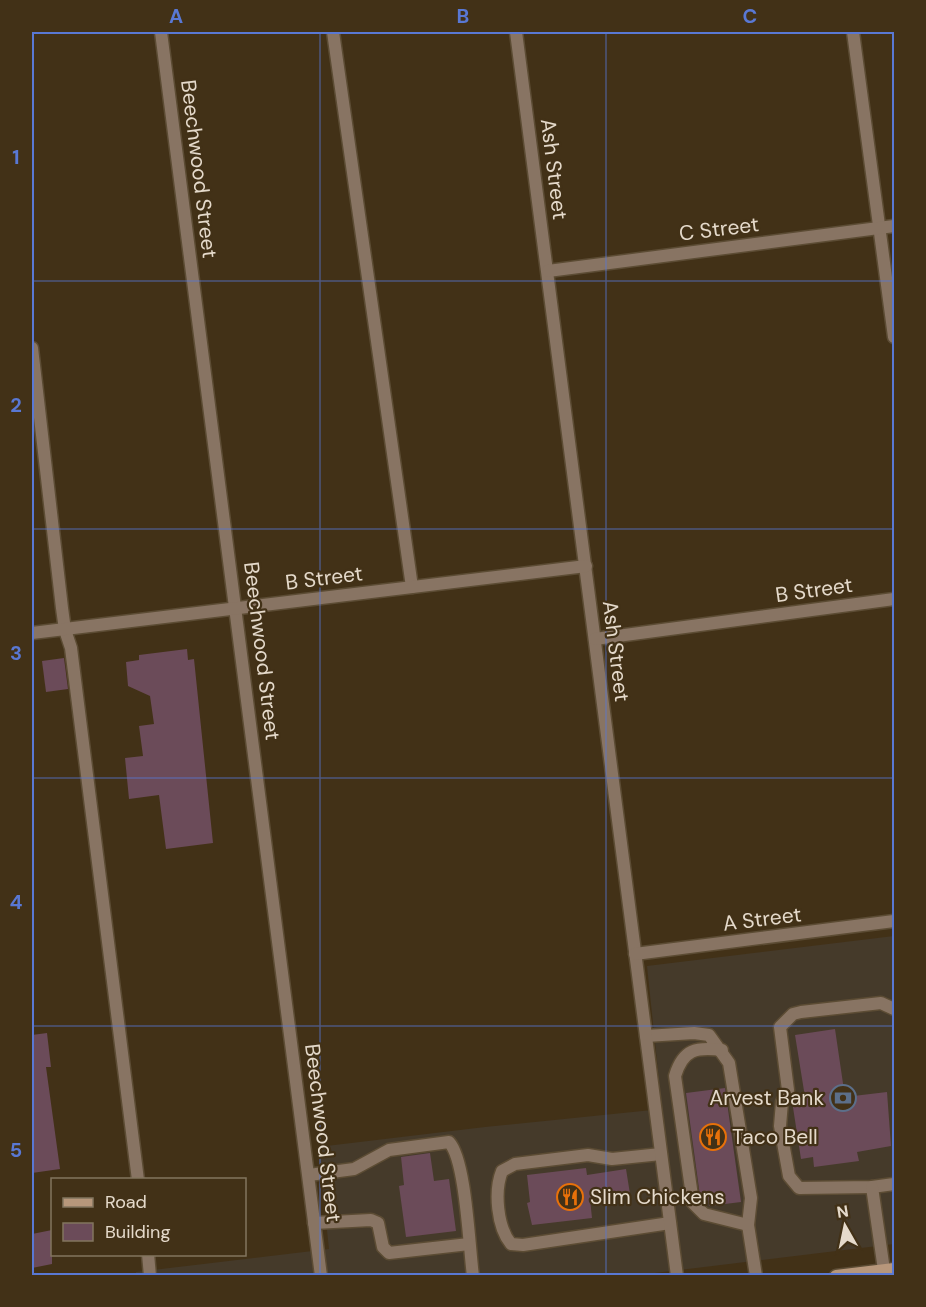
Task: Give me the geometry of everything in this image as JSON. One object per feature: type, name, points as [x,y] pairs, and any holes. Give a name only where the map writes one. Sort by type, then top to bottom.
[{"type":"main road","points":[[836,1275],[889,1270]]},
{"type":"street","name":"Beechwood Street","points":[[161,32],[321,1275]]},
{"type":"street","points":[[333,32],[412,587]]},
{"type":"street","name":"Ash Street","points":[[516,32],[676,1275]]},
{"type":"street","points":[[853,32],[894,337]]},
{"type":"street","name":"C Street","points":[[548,271],[894,226]]},
{"type":"street","points":[[32,348],[64,630],[71,648],[138,1178]]},
{"type":"street","name":"B Street","points":[[32,633],[586,566]]},
{"type":"street","name":"B Street","points":[[595,639],[894,599]]},
{"type":"street","name":"A Street","points":[[635,954],[894,921]]},
{"type":"street","points":[[894,1009],[881,1003],[801,1012],[793,1014],[780,1027],[788,1090],[782,1102],[780,1126],[789,1176],[800,1188],[872,1187],[894,1184]]},
{"type":"street","points":[[646,1036],[694,1033],[709,1035],[722,1050],[729,1063],[751,1198],[748,1225],[756,1275]]},
{"type":"street","points":[[722,1050],[692,1051],[682,1057],[675,1076],[691,1191],[697,1210],[704,1214],[748,1225]]},
{"type":"street","points":[[309,1175],[354,1169],[389,1150],[449,1142],[455,1149],[460,1167],[473,1275]]},
{"type":"street","points":[[661,1154],[612,1159],[588,1155],[515,1164],[502,1171],[498,1197],[504,1236],[511,1244],[523,1245],[670,1223]]},
{"type":"street","points":[[872,1187],[889,1270]]},
{"type":"street","points":[[314,1223],[371,1220],[378,1223],[383,1247],[389,1253],[469,1244]]},
{"type":"street","points":[[148,1256],[150,1275]]},
{"type":"shaded area","points":[[894,936],[894,1244],[630,1276],[136,1276],[136,1272],[329,1249],[318,1147],[662,1109],[647,966]]},
{"type":"building","points":[[187,649],[188,660],[194,659],[213,843],[166,849],[159,795],[129,799],[125,758],[143,756],[139,726],[154,724],[150,696],[128,686],[126,662],[139,660],[139,655]]},
{"type":"building","points":[[64,658],[68,689],[46,692],[42,661]]},
{"type":"building","name":"Arvest Bank","points":[[835,1029],[845,1097],[887,1092],[891,1146],[857,1152],[859,1161],[814,1167],[813,1157],[801,1159],[792,1101],[793,1098],[805,1097],[795,1035]]},
{"type":"building","points":[[47,1033],[51,1067],[46,1067],[60,1169],[32,1173],[32,1035]]},
{"type":"building","name":"Taco Bell","points":[[725,1088],[741,1202],[709,1206],[708,1195],[700,1196],[686,1093]]},
{"type":"building","points":[[430,1153],[434,1181],[449,1179],[456,1231],[406,1237],[399,1186],[404,1185],[401,1157]]},
{"type":"building","name":"Slim Chickens","points":[[586,1168],[587,1175],[626,1169],[630,1194],[590,1199],[592,1218],[532,1225],[527,1203],[530,1202],[527,1175]]},
{"type":"building","points":[[51,1230],[52,1264],[32,1268],[32,1234]]},
{"type":"place","name":"Arvest Bank","points":[[843,1098]]},
{"type":"place","name":"Taco Bell","points":[[713,1137]]},
{"type":"place","name":"Slim Chickens","points":[[570,1197]]}]
